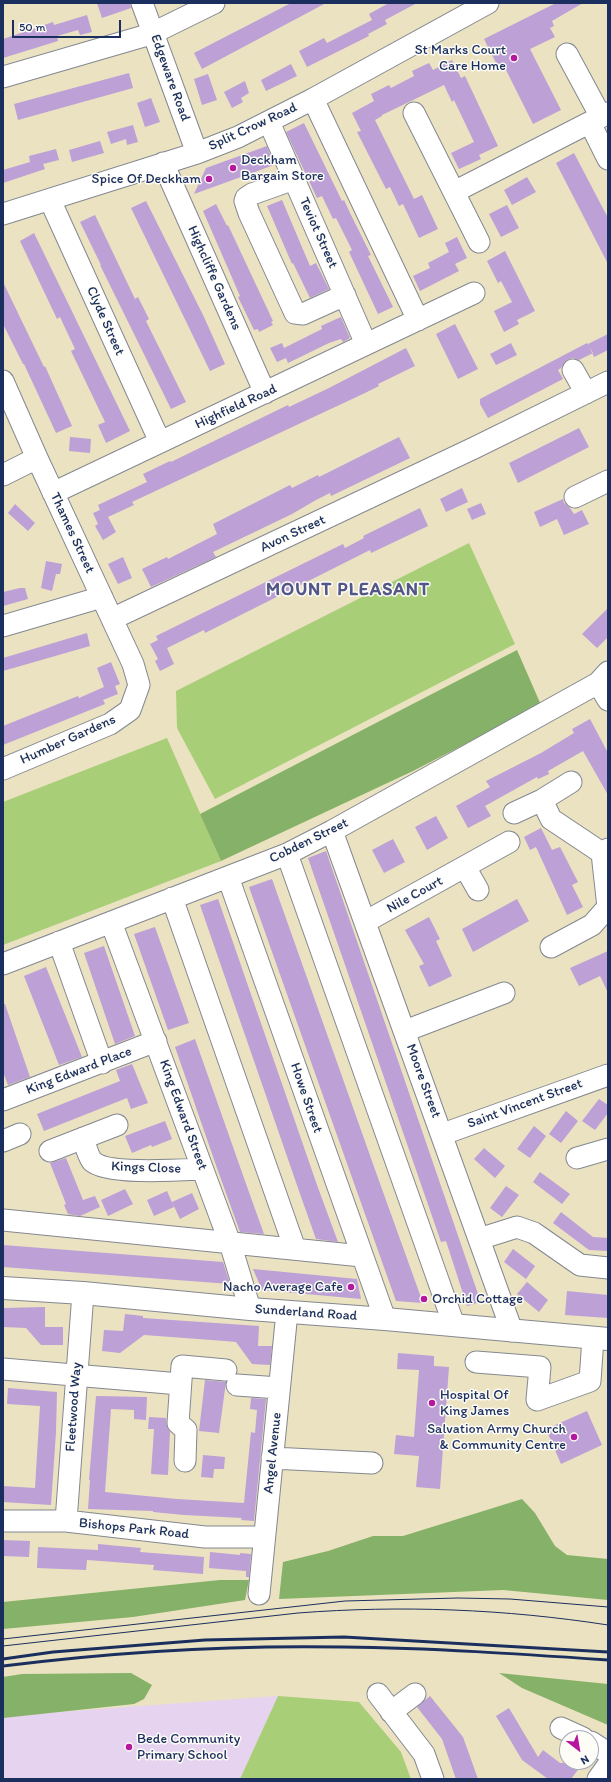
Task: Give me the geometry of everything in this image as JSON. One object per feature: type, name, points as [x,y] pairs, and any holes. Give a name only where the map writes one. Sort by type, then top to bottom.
[{"type":"main road","name":"Sunderland Road","points":[[3,1288],[600,1338]]},
{"type":"street","name":"Edgeware Road","points":[[142,3],[154,32],[197,153]]},
{"type":"street","points":[[3,77],[154,32],[214,3]]},
{"type":"street","name":"Split Crow Road","points":[[3,214],[197,153],[238,136],[269,122],[488,3]]},
{"type":"street","points":[[567,54],[600,118],[608,159]]},
{"type":"street","points":[[312,99],[418,320]]},
{"type":"street","points":[[414,113],[479,242]]},
{"type":"street","points":[[454,192],[600,118]]},
{"type":"street","name":"Teviot Street","points":[[269,122],[366,344]]},
{"type":"street","name":"Highcliffe Gardens","points":[[163,163],[265,392]]},
{"type":"street","points":[[294,179],[252,194],[246,198],[245,201],[248,213],[295,313],[303,314],[345,295]]},
{"type":"street","name":"Clyde Street","points":[[50,200],[160,442]]},
{"type":"street","name":"Highfield Road","points":[[53,493],[474,293]]},
{"type":"street","points":[[573,370],[586,394]]},
{"type":"street","name":"Thames Street","points":[[3,381],[53,493],[134,664],[139,685]]},
{"type":"street","name":"Avon Street","points":[[112,619],[474,448],[608,382]]},
{"type":"street","points":[[3,475],[37,458]]},
{"type":"street","points":[[575,497],[608,481]]},
{"type":"street","points":[[3,626],[102,597]]},
{"type":"street","name":"Humber Gardens","points":[[3,769],[110,724],[130,710],[139,685]]},
{"type":"street","name":"Cobden Street","points":[[3,964],[288,854],[604,685]]},
{"type":"street","points":[[514,813],[542,800],[571,782]]},
{"type":"street","points":[[542,800],[551,819],[605,851],[608,907],[592,926],[551,947]]},
{"type":"street","name":"Moore Street","points":[[332,831],[443,1134],[512,1331]]},
{"type":"street","name":"Nile Court","points":[[365,922],[509,842]]},
{"type":"street","points":[[288,854],[454,1325]]},
{"type":"street","points":[[465,867],[478,890]]},
{"type":"street","name":"Howe Street","points":[[228,877],[385,1319]]},
{"type":"street","points":[[172,898],[295,1249]]},
{"type":"street","name":"King Edward Street","points":[[111,922],[230,1243],[250,1309]]},
{"type":"street","points":[[59,942],[102,1063]]},
{"type":"street","points":[[405,1031],[504,993]]},
{"type":"street","name":"King Edward Place","points":[[3,1100],[156,1041]]},
{"type":"street","name":"Saint Vincent Street","points":[[443,1134],[608,1075]]},
{"type":"street","points":[[50,1150],[117,1125]]},
{"type":"street","name":"Kings Close","points":[[83,1138],[92,1160],[102,1167],[168,1171],[202,1169]]},
{"type":"street","points":[[577,1158],[608,1149]]},
{"type":"street","points":[[3,1220],[362,1256]]},
{"type":"street","points":[[479,1239],[517,1227],[534,1233],[580,1265],[608,1268]]},
{"type":"street","name":"Fleetwood Way","points":[[66,1521],[83,1294]]},
{"type":"street","name":"Angel Avenue","points":[[259,1594],[287,1312]]},
{"type":"street","points":[[476,1362],[540,1367],[536,1400],[590,1381],[600,1338]]},
{"type":"street","points":[[3,1369],[76,1376],[181,1375],[232,1377],[279,1388]]},
{"type":"street","points":[[181,1375],[178,1423],[186,1430],[185,1461]]},
{"type":"street","points":[[272,1458],[372,1463]]},
{"type":"street","name":"Bishops Park Road","points":[[3,1521],[66,1521],[205,1537],[264,1537]]},
{"type":"street","points":[[378,1694],[424,1754],[432,1779]]},
{"type":"street","points":[[391,1712],[415,1694]]},
{"type":"street","points":[[561,1728],[565,1730]]},
{"type":"street","points":[[599,1747],[608,1753]]},
{"type":"street","points":[[598,1779],[608,1765]]},
{"type":"shaded area","name":"Bede Community Primary School","points":[[278,1696],[240,1779],[3,1779],[3,1716]]},
{"type":"green space","points":[[469,543],[515,644],[215,799],[177,728],[176,691]]},
{"type":"green space","points":[[517,650],[541,705],[413,771],[221,861],[200,814]]},
{"type":"green space","points":[[167,738],[221,861],[3,945],[3,802]]},
{"type":"green space","points":[[522,1499],[535,1513],[555,1546],[567,1555],[608,1559],[608,1600],[503,1590],[279,1599],[283,1562],[328,1551],[373,1536],[403,1536]]},
{"type":"green space","points":[[220,1580],[249,1580],[245,1600],[133,1617],[3,1629],[3,1602]]},
{"type":"green space","points":[[131,1673],[152,1685],[144,1699],[134,1704],[3,1718],[3,1677],[22,1674]]},
{"type":"green space","points":[[499,1673],[608,1684],[608,1725],[522,1688]]},
{"type":"green space","points":[[278,1696],[359,1702],[401,1752],[411,1779],[240,1779]]},
{"type":"building","points":[[97,3],[130,3],[131,8],[102,18]]},
{"type":"building","points":[[291,3],[326,3],[202,69],[194,53]]},
{"type":"building","points":[[389,3],[417,3],[385,20],[387,24],[368,34],[369,36],[307,67],[299,51],[324,38],[327,43],[372,20],[369,14]]},
{"type":"building","name":"St Marks Court Care Home","points":[[556,3],[583,3],[552,21],[554,26],[550,28],[555,37],[530,49],[561,110],[533,124],[504,66],[499,69],[484,39]]},
{"type":"building","points":[[87,15],[92,32],[80,35],[78,30],[57,36],[58,41],[3,58],[3,39],[53,22],[54,25]]},
{"type":"building","points":[[452,60],[461,78],[465,76],[498,146],[479,155],[481,159],[459,169],[451,153],[474,142],[454,100],[452,102],[444,85],[382,115],[375,120],[414,199],[422,195],[438,229],[419,238],[403,204],[399,206],[390,187],[386,189],[357,132],[361,131],[352,113],[374,101],[371,94],[389,85],[391,88],[414,76],[412,71],[429,63],[433,70]]},
{"type":"building","points":[[291,64],[297,76],[266,91],[261,80]]},
{"type":"building","points":[[129,73],[133,88],[18,120],[14,104]]},
{"type":"building","points":[[208,74],[217,100],[202,105],[194,79]]},
{"type":"building","points":[[245,81],[249,93],[241,98],[243,102],[232,108],[224,92]]},
{"type":"building","points":[[151,98],[160,122],[145,127],[137,103]]},
{"type":"building","points":[[304,123],[342,201],[344,200],[371,255],[368,256],[393,307],[378,314],[349,252],[352,250],[336,218],[333,219],[322,196],[317,198],[286,132]]},
{"type":"building","points":[[133,125],[138,142],[127,145],[126,139],[111,144],[107,132]]},
{"type":"building","points":[[100,141],[104,153],[72,162],[69,150]]},
{"type":"building","points":[[267,146],[274,165],[194,194],[206,168]]},
{"type":"building","points":[[56,149],[59,160],[43,164],[45,169],[3,183],[3,170],[30,162],[29,156]]},
{"type":"building","points":[[574,153],[608,218],[608,264],[556,163]]},
{"type":"building","points":[[527,177],[536,192],[512,205],[504,190]]},
{"type":"building","points":[[282,200],[310,266],[316,263],[329,289],[310,298],[293,263],[292,264],[267,206]]},
{"type":"building","points":[[146,201],[204,317],[225,364],[210,371],[131,208]]},
{"type":"building","points":[[216,204],[227,226],[228,225],[273,321],[271,322],[273,325],[259,332],[258,329],[254,330],[238,297],[240,296],[203,211]]},
{"type":"building","points":[[507,205],[519,228],[501,237],[489,214]]},
{"type":"building","points":[[95,215],[135,299],[138,297],[149,319],[146,321],[186,402],[171,409],[80,222]]},
{"type":"building","points":[[34,233],[130,431],[106,443],[98,425],[105,422],[71,351],[75,349],[60,317],[57,319],[20,241]]},
{"type":"building","points":[[457,237],[467,258],[455,264],[459,271],[420,291],[413,276],[430,268],[428,263],[449,252],[445,243]]},
{"type":"building","points":[[505,251],[535,311],[517,320],[519,324],[504,332],[494,311],[512,302],[501,281],[498,283],[487,261]]},
{"type":"building","points":[[3,282],[44,367],[45,366],[72,426],[56,433],[24,364],[3,324]]},
{"type":"building","points":[[341,317],[350,338],[343,342],[341,339],[329,343],[288,363],[286,358],[277,362],[270,348],[282,343],[284,348],[322,329],[321,326]]},
{"type":"building","points":[[455,324],[478,369],[458,379],[436,334]]},
{"type":"building","points":[[608,334],[608,350],[594,357],[588,344]]},
{"type":"building","points":[[511,343],[517,355],[496,365],[490,354]]},
{"type":"building","points":[[587,343],[593,353],[579,360],[573,358],[567,360],[558,370],[563,379],[488,418],[480,404],[480,399]]},
{"type":"building","points":[[406,348],[415,366],[378,384],[379,386],[365,393],[132,502],[134,505],[108,517],[116,532],[103,540],[95,526],[98,524],[93,513],[100,510],[98,505],[147,482],[143,474],[288,405],[289,407],[329,388]]},
{"type":"building","points":[[579,428],[589,447],[518,483],[509,463]]},
{"type":"building","points":[[70,437],[91,439],[90,453],[69,451]]},
{"type":"building","points":[[399,437],[410,458],[331,496],[330,493],[292,514],[213,552],[216,557],[151,587],[142,569],[167,557],[168,559],[217,534],[213,524],[290,485],[292,488],[318,475],[319,477]]},
{"type":"building","points":[[462,488],[468,502],[446,512],[440,499]]},
{"type":"building","points":[[563,499],[564,503],[574,514],[582,510],[589,524],[564,535],[557,519],[540,527],[534,512]]},
{"type":"building","points":[[481,503],[486,514],[472,520],[467,509]]},
{"type":"building","points":[[15,504],[35,523],[28,531],[8,513]]},
{"type":"building","points":[[420,508],[428,526],[371,553],[370,550],[205,633],[204,630],[167,648],[174,664],[160,671],[155,661],[158,659],[150,644],[158,640],[156,636],[343,544],[345,548],[364,538],[363,536]]},
{"type":"building","points":[[123,557],[132,578],[118,584],[108,564]]},
{"type":"building","points":[[46,561],[62,564],[60,574],[56,574],[52,591],[41,588]]},
{"type":"building","points":[[25,588],[28,599],[3,606],[3,592]]},
{"type":"building","points":[[608,608],[608,637],[597,648],[582,634]]},
{"type":"building","points":[[87,633],[90,646],[3,671],[3,658]]},
{"type":"building","points":[[111,662],[120,684],[115,686],[118,694],[103,700],[105,704],[3,745],[3,726],[78,696],[79,698],[104,687],[97,668]]},
{"type":"building","points":[[590,719],[608,753],[608,795],[583,751],[548,771],[549,774],[538,779],[537,777],[485,806],[491,816],[468,828],[456,806],[490,787],[486,781],[541,753],[574,733],[572,729]]},
{"type":"building","points":[[436,816],[448,838],[427,850],[415,827]]},
{"type":"building","points":[[541,828],[552,850],[560,847],[578,882],[572,885],[583,907],[567,915],[536,847],[530,850],[524,837]]},
{"type":"building","points":[[393,839],[405,862],[384,873],[372,850]]},
{"type":"building","points":[[326,851],[480,1302],[467,1306],[446,1241],[441,1242],[308,858]]},
{"type":"building","points":[[272,879],[423,1303],[396,1301],[355,1186],[249,887]]},
{"type":"building","points":[[218,899],[338,1242],[316,1239],[299,1191],[200,905]]},
{"type":"building","points":[[517,899],[529,921],[473,952],[462,929]]},
{"type":"building","points":[[429,917],[440,939],[436,941],[452,976],[429,987],[419,966],[424,964],[405,930]]},
{"type":"building","points":[[155,927],[189,1023],[168,1030],[134,934]]},
{"type":"building","points":[[104,946],[135,1036],[115,1044],[84,953]]},
{"type":"building","points":[[608,951],[608,993],[600,976],[579,986],[570,968]]},
{"type":"building","points":[[46,967],[82,1057],[59,1065],[24,976]]},
{"type":"building","points":[[3,1004],[5,1004],[30,1077],[8,1085],[3,1072]]},
{"type":"building","points":[[195,1039],[264,1234],[240,1232],[217,1168],[175,1047]]},
{"type":"building","points":[[132,1064],[148,1103],[131,1109],[127,1098],[44,1131],[37,1114],[120,1081],[116,1070]]},
{"type":"building","points":[[599,1099],[608,1105],[608,1113],[595,1130],[582,1121]]},
{"type":"building","points":[[566,1111],[578,1121],[561,1143],[549,1134]]},
{"type":"building","points":[[165,1121],[172,1139],[152,1147],[151,1145],[132,1153],[125,1136]]},
{"type":"building","points":[[534,1126],[546,1136],[530,1158],[517,1149]]},
{"type":"building","points":[[484,1148],[505,1166],[495,1178],[474,1159]]},
{"type":"building","points":[[66,1158],[83,1200],[95,1196],[100,1207],[80,1216],[68,1214],[64,1205],[66,1204],[50,1163]]},
{"type":"building","points":[[540,1172],[570,1194],[562,1204],[533,1182]]},
{"type":"building","points":[[506,1186],[519,1195],[502,1217],[490,1208]]},
{"type":"building","points":[[125,1189],[133,1204],[108,1216],[101,1200]]},
{"type":"building","points":[[167,1191],[174,1207],[154,1216],[147,1200]]},
{"type":"building","points":[[192,1193],[199,1209],[180,1219],[172,1202]]},
{"type":"building","points":[[561,1212],[593,1237],[608,1238],[608,1251],[589,1250],[553,1223]]},
{"type":"building","points":[[3,1245],[223,1262],[230,1284],[3,1267]]},
{"type":"building","points":[[513,1249],[535,1266],[526,1279],[504,1262]]},
{"type":"building","points":[[253,1269],[357,1279],[361,1299],[262,1290]]},
{"type":"building","points":[[527,1282],[548,1300],[539,1312],[517,1294]]},
{"type":"building","points":[[567,1291],[608,1295],[608,1318],[565,1315]]},
{"type":"building","points":[[45,1307],[45,1327],[63,1327],[63,1345],[41,1345],[26,1328],[3,1327],[3,1308]]},
{"type":"building","points":[[125,1314],[143,1316],[143,1318],[259,1326],[258,1346],[272,1346],[270,1365],[252,1364],[236,1342],[225,1341],[144,1335],[120,1353],[102,1351],[104,1330],[123,1331]]},
{"type":"building","name":"Hospital Of King James","points":[[398,1353],[434,1356],[434,1366],[449,1367],[440,1489],[416,1487],[419,1456],[394,1454],[396,1435],[414,1437],[419,1370],[397,1369]]},
{"type":"building","points":[[205,1380],[226,1382],[219,1433],[199,1431]]},
{"type":"building","points":[[8,1388],[57,1392],[51,1505],[3,1502],[3,1486],[35,1488],[40,1406],[7,1404]]},
{"type":"building","points":[[96,1396],[147,1397],[146,1420],[134,1419],[134,1410],[111,1409],[105,1492],[177,1499],[244,1503],[251,1432],[255,1433],[257,1410],[250,1409],[251,1398],[266,1399],[254,1521],[241,1520],[242,1518],[184,1515],[153,1511],[88,1509]]},
{"type":"building","name":"Salvation Army Church & Community Centre","points":[[587,1411],[602,1445],[561,1464],[546,1429]]},
{"type":"building","points":[[149,1417],[166,1418],[167,1427],[170,1432],[168,1475],[151,1474],[154,1429],[148,1429]]},
{"type":"building","points":[[203,1455],[225,1457],[224,1469],[214,1469],[213,1478],[201,1477]]},
{"type":"building","points":[[3,1540],[30,1541],[29,1557],[3,1556]]},
{"type":"building","points":[[98,1544],[141,1548],[140,1552],[204,1557],[203,1574],[153,1570],[154,1565],[87,1560],[86,1570],[37,1568],[38,1547],[98,1550]]},
{"type":"building","points":[[210,1552],[240,1555],[240,1553],[251,1554],[249,1577],[246,1577],[246,1571],[209,1568]]},
{"type":"building","points":[[430,1696],[463,1737],[478,1779],[456,1779],[442,1739],[417,1707]]},
{"type":"building","points":[[509,1708],[538,1757],[543,1750],[559,1762],[559,1770],[578,1770],[571,1779],[548,1779],[522,1760],[496,1716]]},
{"type":"tram line","points":[[3,1639],[345,1601],[458,1598],[510,1599],[608,1607]]},
{"type":"tram line","points":[[3,1646],[298,1613],[375,1609],[492,1612],[531,1615],[608,1625]]},
{"type":"railway","points":[[3,1659],[53,1652],[205,1640],[344,1637],[608,1652]]},
{"type":"railway","points":[[3,1666],[130,1653],[259,1647],[443,1650],[608,1660]]},
{"type":"place","name":"St Marks Court Care Home","points":[[514,58]]},
{"type":"place","name":"Deckham Bargain Store","points":[[233,168]]},
{"type":"place","name":"Spice Of Deckham","points":[[209,179]]},
{"type":"place","name":"Nacho Average Cafe","points":[[351,1287]]},
{"type":"place","name":"Orchid Cottage","points":[[424,1299]]},
{"type":"place","name":"Hospital Of King James","points":[[432,1403]]},
{"type":"place","name":"Salvation Army Church & Community Centre","points":[[574,1437]]},
{"type":"place","name":"Bede Community Primary School","points":[[129,1747]]},
{"type":"district","name":"MOUNT PLEASANT","points":[[348,590]]}]
